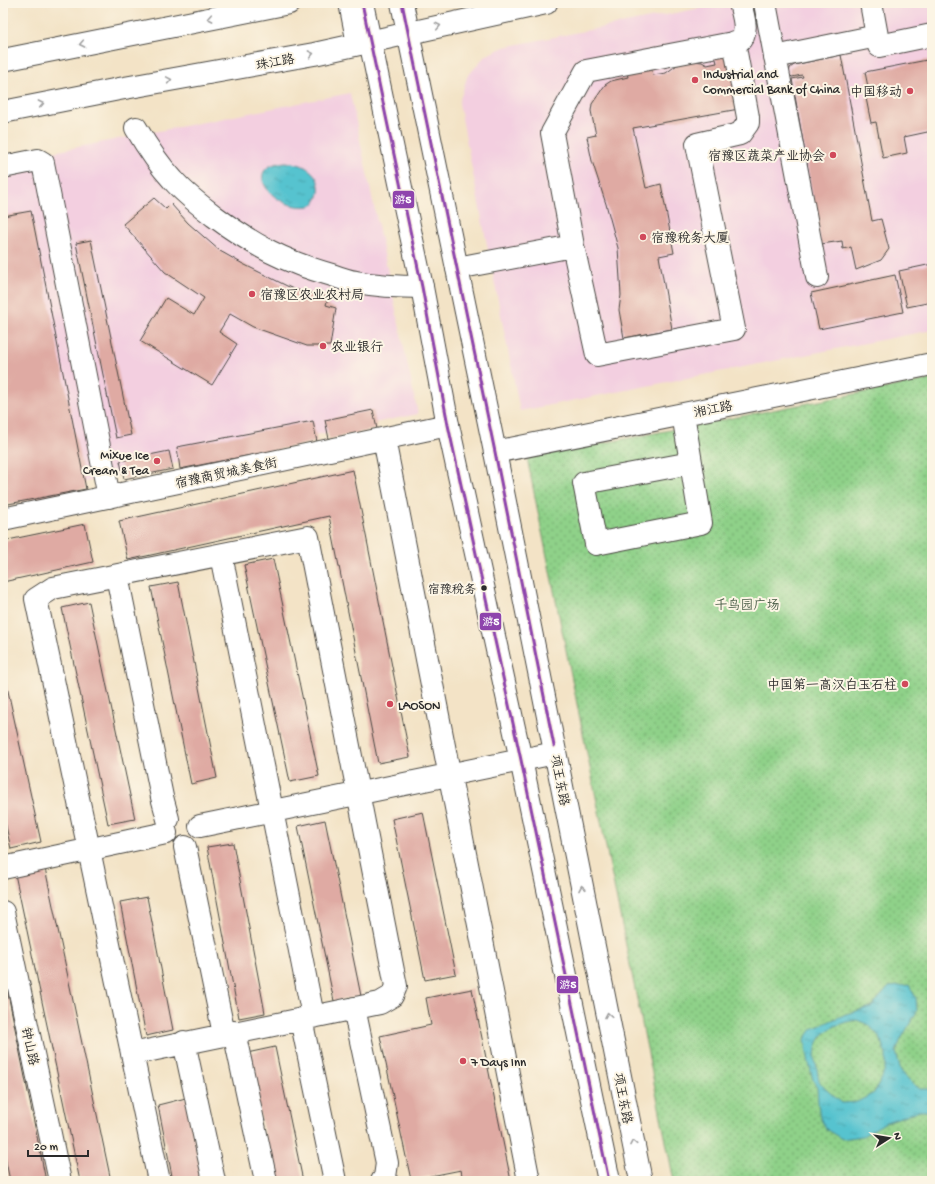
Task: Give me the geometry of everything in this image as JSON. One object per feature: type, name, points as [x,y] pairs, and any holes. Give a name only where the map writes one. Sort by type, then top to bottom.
[{"type":"main road","points":[[3,60],[290,3]]},
{"type":"main road","points":[[350,3],[365,42],[422,287],[448,426],[521,760],[610,1181]]},
{"type":"main road","points":[[362,3],[365,42]]},
{"type":"main road","name":"项王东路","points":[[402,3],[495,452],[641,1181]]},
{"type":"main road","name":"珠江路","points":[[3,112],[119,89],[314,54],[546,3]]},
{"type":"main road","points":[[734,42],[748,123],[740,134],[697,144],[734,329],[597,355],[573,246],[552,133],[586,71],[734,42],[738,42],[743,38],[745,30],[740,3]]},
{"type":"main road","points":[[765,3],[817,277]]},
{"type":"main road","points":[[871,3],[879,46],[932,35]]},
{"type":"main road","points":[[775,57],[877,36]]},
{"type":"main road","points":[[136,128],[149,150],[165,171],[188,196],[239,234],[262,248],[281,258],[355,282],[399,287],[422,287]]},
{"type":"main road","points":[[3,167],[38,160],[43,162],[109,497]]},
{"type":"main road","points":[[457,268],[573,246]]},
{"type":"main road","name":"湘江路","points":[[495,452],[932,364]]},
{"type":"main road","points":[[683,414],[701,523],[596,544],[584,483],[691,463]]},
{"type":"main road","name":"宿豫商贸城美食街","points":[[3,519],[448,426]]},
{"type":"main road","points":[[384,439],[529,1181]]},
{"type":"main road","points":[[132,1054],[184,1042],[380,1003],[392,996],[396,986],[308,537],[53,588],[36,599],[89,849],[132,1054],[159,1181]]},
{"type":"main road","points":[[221,555],[272,811],[335,1181]]},
{"type":"main road","points":[[3,868],[89,849],[167,826],[172,815],[183,811],[189,813],[198,820],[201,832],[196,842],[191,846],[185,847],[174,845],[169,841],[167,826],[162,797],[117,576]]},
{"type":"main road","points":[[200,826],[555,753]]},
{"type":"main road","points":[[185,847],[266,1181]]},
{"type":"main road","name":"钟山路","points":[[3,912],[60,1181]]},
{"type":"main road","points":[[354,1008],[387,1163],[382,1181]]},
{"type":"main road","points":[[184,1042],[214,1181]]},
{"type":"shaded area","name":"宿豫税务大厦","points":[[726,3],[932,3],[932,330],[520,411],[459,103],[467,77],[485,56],[504,47]]},
{"type":"shaded area","points":[[350,93],[418,414],[103,478],[3,501],[3,162]]},
{"type":"green space","name":"千鸟园广场","points":[[932,379],[932,1181],[674,1181],[527,458]]},
{"type":"water","points":[[286,162],[303,166],[314,174],[319,184],[319,189],[313,205],[300,206],[287,203],[276,197],[267,189],[263,180],[264,172],[271,165]]},
{"type":"water","points":[[909,985],[916,998],[917,1011],[901,1039],[896,1052],[901,1071],[911,1082],[920,1089],[932,1089],[932,1111],[919,1111],[886,1122],[863,1136],[842,1139],[827,1130],[820,1118],[817,1088],[813,1080],[809,1064],[805,1039],[812,1029],[846,1014],[871,1007],[889,987]],"holes":[[[857,1020],[869,1025],[880,1038],[886,1055],[886,1065],[882,1078],[874,1093],[857,1102],[842,1103],[820,1082],[815,1058],[816,1049],[824,1034],[838,1025]]]},
{"type":"building","points":[[731,50],[739,109],[633,128],[646,188],[661,184],[674,253],[659,256],[672,329],[624,338],[619,310],[621,295],[618,248],[592,161],[587,137],[596,135],[591,111],[592,104],[605,85],[611,81],[628,77],[627,72],[651,67],[653,75],[666,73],[677,65],[694,61],[702,62],[707,65],[717,63],[716,59],[712,59],[711,56]]},
{"type":"building","points":[[841,55],[872,221],[881,219],[889,249],[881,260],[856,270],[851,247],[843,249],[842,241],[821,244],[792,79],[803,77],[802,75],[792,77],[789,74],[790,68],[794,65]]},
{"type":"building","points":[[932,59],[932,131],[904,137],[907,153],[883,158],[876,122],[871,123],[866,98],[870,97],[865,72]]},
{"type":"building","points":[[154,198],[166,209],[171,204],[188,223],[220,251],[293,289],[328,297],[326,305],[336,308],[330,346],[307,346],[253,327],[230,314],[219,332],[237,344],[212,385],[140,341],[166,298],[194,315],[204,298],[165,272],[123,224]]},
{"type":"building","points":[[31,211],[86,489],[3,505],[3,216]]},
{"type":"building","points":[[91,240],[131,435],[116,438],[76,243]]},
{"type":"building","points":[[932,264],[932,302],[907,307],[899,271]]},
{"type":"building","points":[[895,275],[903,312],[819,329],[811,293]]},
{"type":"building","points":[[373,410],[377,429],[329,439],[325,420]]},
{"type":"building","points":[[313,421],[317,442],[180,469],[177,447]]},
{"type":"building","points":[[169,451],[173,469],[124,479],[120,461]]},
{"type":"building","points":[[353,470],[410,757],[378,763],[329,516],[128,560],[119,521]]},
{"type":"building","points":[[85,524],[93,562],[3,582],[3,541]]},
{"type":"building","points":[[273,559],[319,776],[290,782],[244,565]]},
{"type":"building","points":[[178,582],[217,778],[191,784],[151,587]]},
{"type":"building","points":[[89,602],[135,819],[108,824],[62,608]]},
{"type":"building","points":[[3,668],[41,842],[11,849],[3,812]]},
{"type":"building","points":[[423,812],[456,974],[425,980],[392,819]]},
{"type":"building","points":[[325,820],[361,996],[334,1001],[298,826]]},
{"type":"building","points":[[233,843],[265,1013],[239,1018],[207,847]]},
{"type":"building","points":[[45,868],[111,1181],[80,1181],[15,874]]},
{"type":"building","points":[[147,897],[173,1030],[146,1036],[120,902]]},
{"type":"building","points":[[4,974],[46,1181],[10,1181],[3,1147]]},
{"type":"building","points":[[472,989],[511,1181],[463,1181],[461,1170],[411,1180],[380,1036],[431,1025],[426,998]]},
{"type":"building","points":[[275,1047],[303,1181],[274,1181],[247,1053]]},
{"type":"building","points":[[186,1098],[203,1181],[173,1181],[158,1105]]},
{"type":"transit line","name":"游5","points":[[362,3],[422,287],[448,425],[521,760],[609,1181]]},
{"type":"transit line","name":"游5","points":[[402,3],[554,746]]},
{"type":"place","name":"Industrial and Commercial Bank of China","points":[[695,80]]},
{"type":"place","name":"中国移动","points":[[910,91]]},
{"type":"place","name":"宿豫区蔬菜产业协会","points":[[833,155]]},
{"type":"place","name":"宿豫税务大厦","points":[[643,237]]},
{"type":"place","name":"宿豫区农业农村局","points":[[252,294]]},
{"type":"place","name":"农业银行","points":[[323,346]]},
{"type":"place","name":"Mixue Ice Cream & Tea","points":[[157,461]]},
{"type":"place","name":"宿豫税务","points":[[484,588]]},
{"type":"place","name":"中国第一高汉白玉石柱","points":[[905,684]]},
{"type":"place","name":"LAOSON","points":[[390,704]]},
{"type":"place","name":"7 Days Inn","points":[[463,1061]]}]
